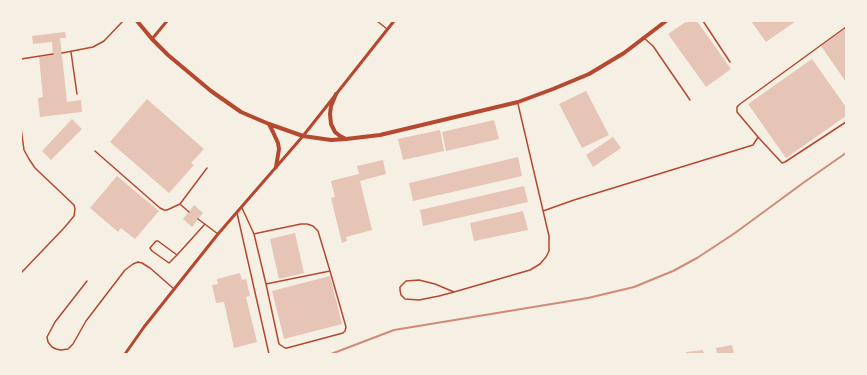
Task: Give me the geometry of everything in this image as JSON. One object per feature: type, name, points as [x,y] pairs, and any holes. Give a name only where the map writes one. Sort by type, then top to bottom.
[{"type":"main road","points":[[137,21],[168,55],[212,91],[241,112],[303,136],[331,140],[380,134],[518,102],[589,74],[624,53],[666,21]]},
{"type":"main road","points":[[336,94],[331,106],[331,124],[336,132],[346,139]]},
{"type":"main road","points":[[269,124],[278,143],[276,167]]},
{"type":"street","points":[[152,39],[167,21]]},
{"type":"street","points":[[125,354],[144,327],[218,234],[303,136],[394,21]]},
{"type":"lane","points":[[62,53],[93,47],[104,41],[123,21]]},
{"type":"lane","points":[[377,21],[387,29]]},
{"type":"lane","points":[[703,21],[730,62]]},
{"type":"lane","points":[[846,27],[737,107],[737,112],[780,161],[784,163],[846,122]]},
{"type":"lane","points":[[644,38],[653,46],[690,100]]},
{"type":"lane","points":[[71,52],[77,94]]},
{"type":"lane","points":[[21,58],[53,54]]},
{"type":"lane","points":[[454,292],[435,284],[419,280],[406,282],[400,286],[401,295],[404,299],[419,300],[454,292],[530,270],[540,264],[549,251],[549,236],[518,102]]},
{"type":"lane","points":[[21,128],[24,150],[29,160],[35,168],[74,206],[75,209],[74,216],[64,228],[21,273]]},
{"type":"lane","points":[[543,212],[574,200],[753,145],[758,137]]},
{"type":"lane","points":[[95,151],[164,210],[180,204],[207,168]]},
{"type":"lane","points":[[180,204],[189,212]]},
{"type":"lane","points":[[241,207],[254,234],[279,344],[288,348],[343,333],[346,328],[318,231],[313,226],[301,224],[254,234]]},
{"type":"lane","points":[[237,212],[269,354]]},
{"type":"lane","points":[[198,219],[218,234]]},
{"type":"lane","points":[[176,255],[157,241],[150,248],[169,263],[205,224]]},
{"type":"lane","points":[[87,281],[55,322],[47,337],[48,342],[56,349],[68,349],[73,344],[86,321],[125,270],[133,264],[138,262],[142,263],[175,289]]},
{"type":"lane","points":[[266,284],[330,271]]},
{"type":"building","points":[[687,21],[697,21],[731,69],[706,87],[668,34]]},
{"type":"building","points":[[751,21],[796,21],[766,42]]},
{"type":"building","points":[[846,28],[846,82],[821,46]]},
{"type":"building","points":[[65,32],[66,38],[60,38],[67,102],[81,100],[82,112],[40,117],[38,98],[43,97],[39,57],[53,55],[52,42],[33,44],[32,36]]},
{"type":"building","points":[[812,59],[846,107],[846,116],[786,158],[748,104]]},
{"type":"building","points":[[586,91],[609,135],[582,148],[559,104]]},
{"type":"building","points":[[147,99],[204,149],[191,163],[194,165],[169,193],[110,142]]},
{"type":"building","points":[[72,119],[82,129],[51,160],[42,151]]},
{"type":"building","points":[[494,120],[499,139],[446,151],[442,132]]},
{"type":"building","points":[[440,130],[444,151],[403,160],[398,139]]},
{"type":"building","points":[[613,137],[621,148],[593,167],[586,155]]},
{"type":"building","points":[[518,157],[522,176],[413,201],[409,183]]},
{"type":"building","points":[[383,160],[386,174],[360,181],[372,230],[346,237],[347,241],[342,243],[331,198],[335,197],[331,181],[359,174],[357,166]]},
{"type":"building","points":[[117,176],[159,211],[135,239],[121,228],[118,232],[90,208]]},
{"type":"building","points":[[524,186],[528,202],[423,226],[420,210]]},
{"type":"building","points":[[194,205],[203,213],[192,227],[183,219]]},
{"type":"building","points":[[523,211],[528,230],[474,241],[470,223]]},
{"type":"building","points":[[295,233],[304,273],[279,279],[270,239]]},
{"type":"building","points":[[240,273],[242,280],[246,279],[250,296],[246,297],[257,342],[234,348],[224,302],[216,303],[212,285],[218,284],[217,279]]},
{"type":"building","points":[[330,276],[342,324],[284,339],[272,291]]},
{"type":"building","points":[[732,345],[734,354],[717,354],[716,348]]},
{"type":"building","points":[[703,350],[704,354],[686,354],[686,352]]},
{"type":"railway","points":[[331,354],[394,330],[588,298],[634,287],[673,271],[697,258],[735,233],[846,153]]}]
